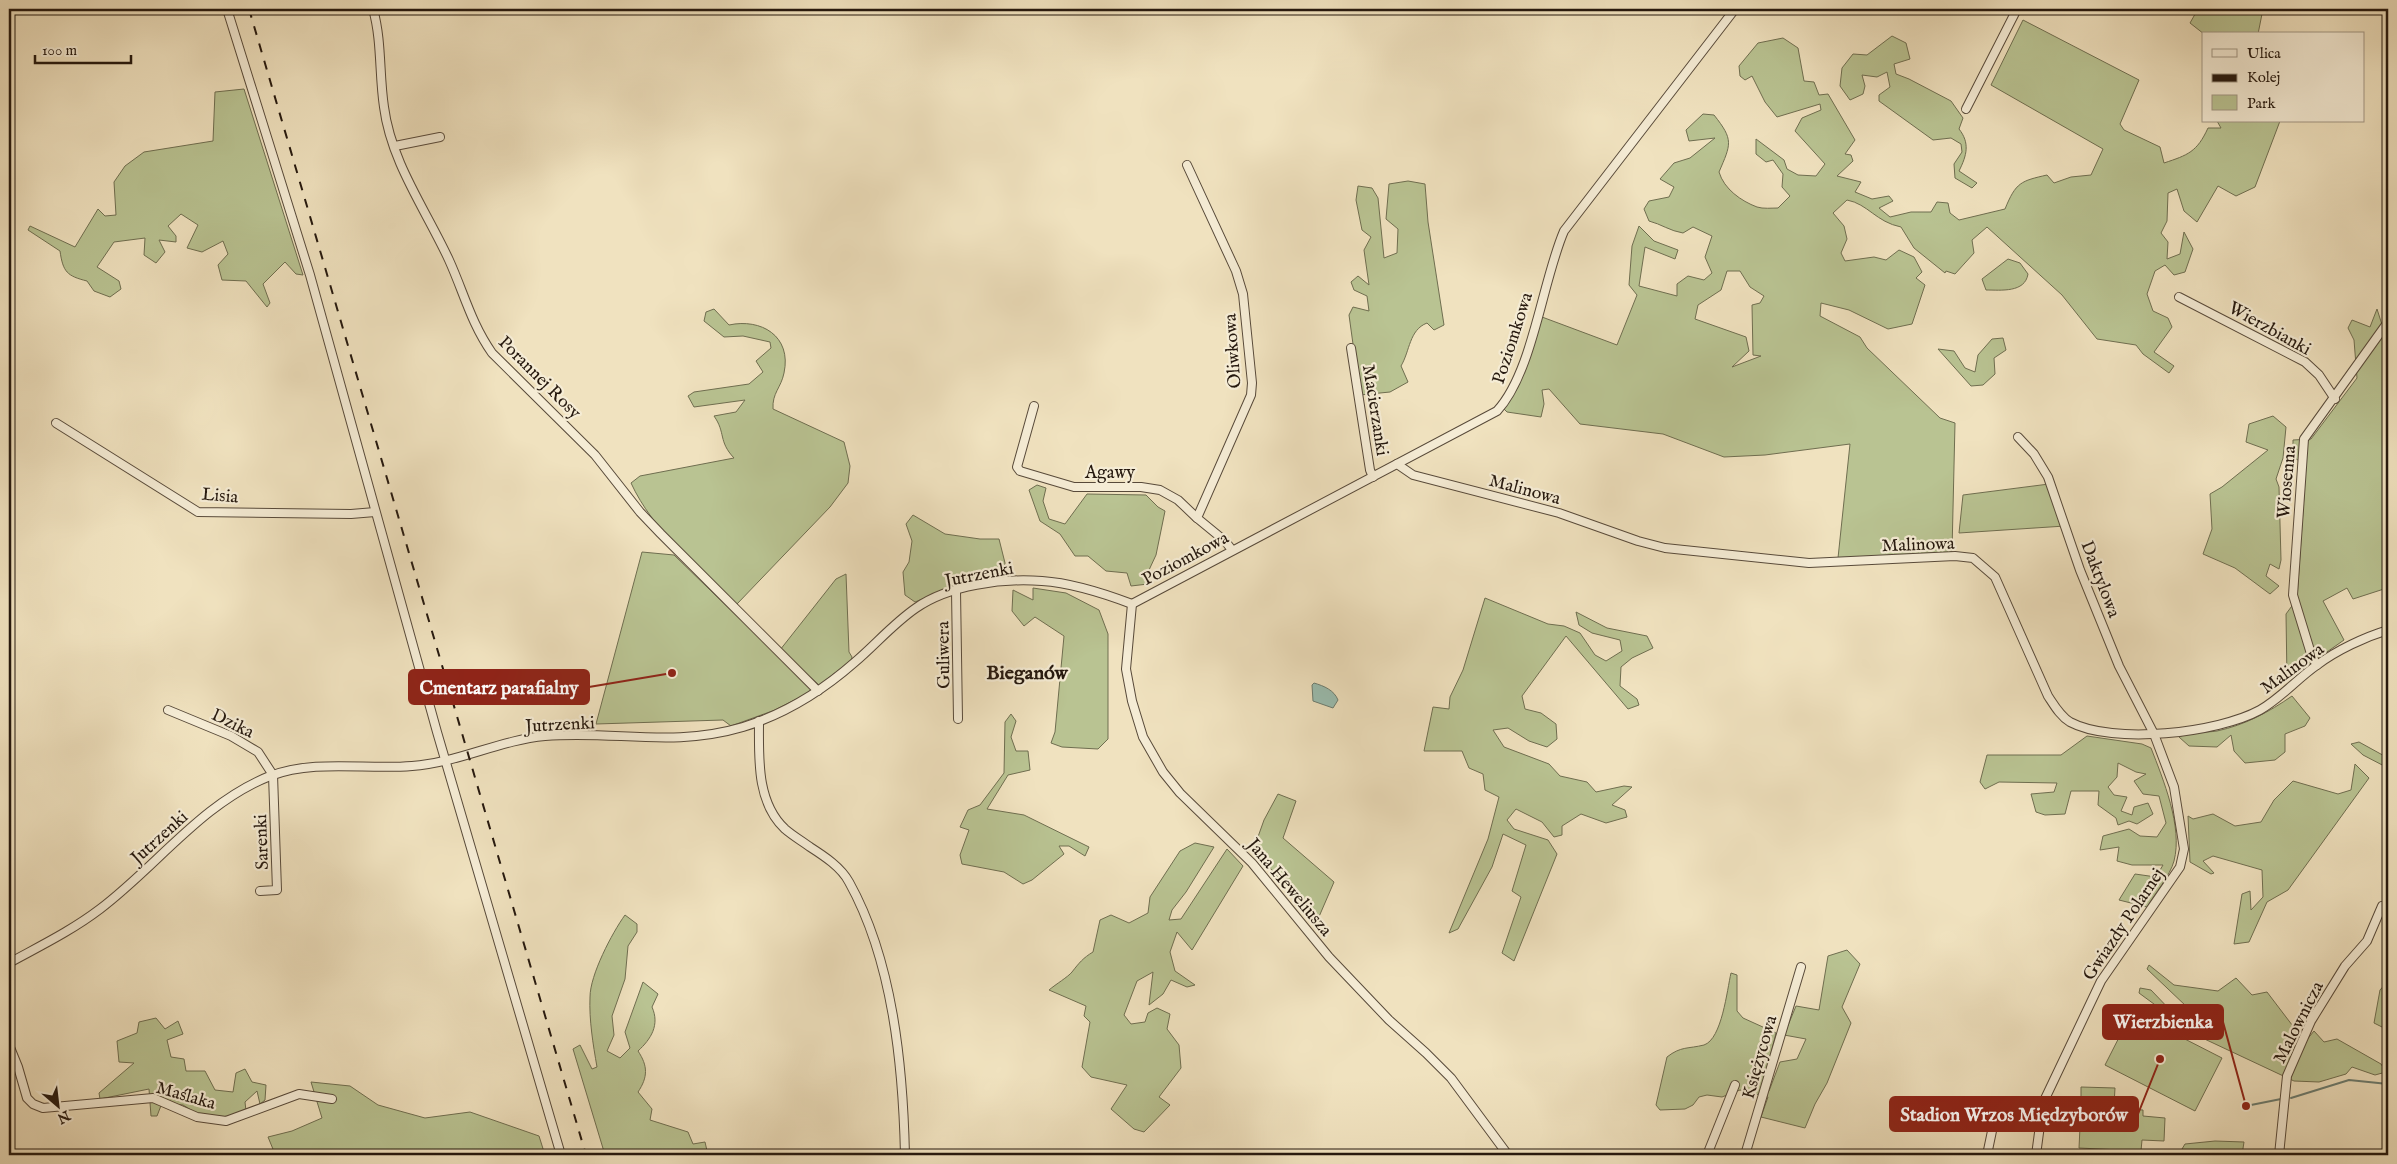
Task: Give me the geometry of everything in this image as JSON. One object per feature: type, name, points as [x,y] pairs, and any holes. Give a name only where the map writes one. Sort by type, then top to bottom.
[{"type":"street","points":[[227,9],[310,275],[445,759],[561,1155]]},
{"type":"street","name":"Porannej Rosy","points":[[373,9],[378,29],[384,107],[395,146],[415,196],[450,260],[474,325],[492,353],[595,455],[640,512],[695,570],[818,691]]},
{"type":"street","name":"Poziomkowa","points":[[1132,604],[1497,411],[1507,400],[1523,363],[1552,262],[1564,231],[1735,9]]},
{"type":"street","points":[[1966,110],[2017,9]]},
{"type":"street","points":[[395,146],[440,137]]},
{"type":"street","name":"Oliwkowa","points":[[1188,165],[1236,271],[1243,294],[1252,383],[1251,394],[1197,518]]},
{"type":"street","name":"Wierzbianki","points":[[2179,297],[2305,362],[2319,375],[2335,399]]},
{"type":"street","name":"Wiosenna","points":[[2317,665],[2312,657],[2294,595],[2304,439],[2335,399],[2385,326],[2388,325]]},
{"type":"street","name":"Macierzanki","points":[[1351,348],[1370,470],[1373,477]]},
{"type":"street","name":"Agawy","points":[[1034,406],[1017,467],[1020,470],[1074,487],[1141,487],[1160,490],[1178,500],[1197,518]]},
{"type":"street","name":"Lisia","points":[[56,422],[198,512],[351,514],[375,512]]},
{"type":"street","name":"Daktylowa","points":[[2018,438],[2034,454],[2048,476],[2084,579],[2119,666],[2154,734]]},
{"type":"street","name":"Malinowa","points":[[1397,464],[1413,475],[1559,513],[1638,541],[1666,548],[1809,563],[1955,556],[1973,558],[1995,577],[2048,696],[2066,719],[2084,728],[2122,734],[2154,734],[2217,725],[2248,715],[2276,700],[2317,665],[2388,630]]},
{"type":"street","points":[[1197,518],[1225,541],[1232,550]]},
{"type":"street","name":"Jutrzenki","points":[[9,963],[64,934],[101,908],[214,808],[245,788],[273,775],[308,768],[338,766],[408,766],[445,759],[500,744],[545,736],[571,735],[657,739],[692,737],[717,733],[759,722],[801,702],[818,691],[856,662],[915,608],[956,591],[1006,582],[1044,581],[1087,589],[1132,604]]},
{"type":"street","name":"Guliwera","points":[[956,591],[958,719]]},
{"type":"street","name":"Jana Heweliusza","points":[[1132,604],[1126,669],[1132,701],[1143,737],[1163,772],[1180,793],[1252,863],[1329,958],[1389,1020],[1451,1078],[1508,1155]]},
{"type":"street","name":"Dzika","points":[[168,710],[231,736],[258,752],[273,775]]},
{"type":"street","points":[[759,722],[759,762],[763,787],[770,808],[785,829],[823,856],[848,879],[860,905],[880,960],[898,1052],[905,1155]]},
{"type":"street","name":"Gwiazdy Polarnej","points":[[2036,1155],[2043,1103],[2101,981],[2180,867],[2184,849],[2179,806],[2174,787],[2154,734]]},
{"type":"street","name":"Sarenki","points":[[260,891],[277,890],[273,775]]},
{"type":"street","name":"Malownicza","points":[[2279,1155],[2287,1076],[2311,1021],[2345,966],[2366,942],[2382,906]]},
{"type":"street","name":"Księżycowa","points":[[1745,1155],[1801,967]]},
{"type":"street","name":"Maślaka","points":[[9,1045],[27,1098],[33,1104],[43,1108],[154,1098],[197,1117],[226,1121],[299,1094],[332,1099]]},
{"type":"street","points":[[1707,1155],[1735,1085]]},
{"type":"street","points":[[1987,1155],[1992,1131]]},
{"type":"green space","points":[[2198,9],[2263,9],[2258,32],[2202,32],[2190,23]]},
{"type":"green space","points":[[2023,20],[2139,80],[2120,124],[2124,130],[2160,147],[2164,163],[2191,152],[2196,148],[2208,128],[2221,128],[2218,122],[2280,122],[2255,187],[2236,196],[2218,186],[2197,222],[2184,211],[2177,189],[2168,193],[2167,221],[2161,233],[2168,242],[2167,259],[2180,254],[2184,232],[2193,249],[2185,272],[2174,275],[2165,265],[2155,271],[2147,294],[2153,311],[2168,318],[2172,327],[2154,352],[2174,366],[2169,373],[2143,354],[2136,345],[2097,339],[2062,295],[1987,227],[1972,240],[1974,253],[1955,274],[1946,271],[1945,273],[1914,248],[1901,227],[1892,225],[1861,205],[1847,200],[1833,213],[1844,226],[1847,239],[1841,253],[1845,261],[1874,257],[1886,260],[1899,250],[1914,257],[1922,272],[1916,278],[1925,285],[1912,324],[1888,329],[1849,310],[1821,303],[1820,316],[1860,337],[1867,348],[1940,418],[1955,423],[1952,552],[1838,558],[1850,444],[1765,455],[1724,457],[1663,434],[1580,424],[1549,389],[1542,390],[1544,404],[1541,417],[1507,412],[1504,409],[1518,387],[1542,317],[1617,345],[1637,295],[1629,285],[1632,246],[1639,226],[1654,241],[1678,250],[1675,259],[1645,247],[1639,286],[1677,296],[1677,284],[1688,276],[1704,280],[1712,273],[1705,257],[1712,236],[1693,227],[1683,233],[1674,231],[1649,221],[1644,209],[1649,201],[1669,197],[1674,187],[1660,179],[1674,163],[1690,158],[1715,138],[1689,141],[1686,130],[1703,114],[1714,115],[1728,137],[1728,148],[1719,172],[1721,178],[1734,194],[1757,207],[1778,208],[1790,196],[1782,187],[1783,174],[1773,160],[1766,162],[1756,154],[1756,139],[1784,160],[1787,169],[1798,175],[1816,176],[1825,164],[1795,131],[1802,118],[1821,110],[1820,104],[1777,117],[1765,102],[1752,76],[1745,80],[1740,76],[1739,66],[1758,43],[1783,38],[1798,48],[1804,81],[1814,82],[1819,95],[1828,94],[1855,140],[1845,154],[1851,155],[1853,161],[1837,176],[1861,182],[1855,192],[1872,199],[1889,196],[1893,201],[1879,208],[1890,217],[1911,212],[1931,212],[1937,202],[1948,203],[1950,213],[1959,220],[2005,209],[2016,188],[2025,181],[2047,175],[2054,183],[2071,177],[2091,175],[2103,149],[1991,85]],"holes":[[[1727,271],[1740,271],[1750,287],[1764,296],[1760,303],[1752,305],[1753,355],[1761,356],[1732,367],[1749,351],[1746,337],[1695,319],[1698,305],[1721,290]]]},
{"type":"green space","points":[[1892,36],[1906,43],[1910,59],[1894,64],[1896,74],[1951,101],[1963,118],[1959,129],[1965,139],[1966,149],[1959,171],[1977,183],[1972,188],[1955,178],[1954,164],[1962,152],[1961,144],[1951,138],[1933,140],[1879,101],[1879,95],[1890,87],[1887,72],[1877,77],[1862,75],[1865,86],[1863,94],[1850,100],[1840,86],[1842,68],[1853,54],[1867,55]]},
{"type":"green space","points":[[244,89],[303,275],[296,274],[285,262],[263,284],[270,303],[267,307],[246,281],[222,280],[218,265],[228,254],[223,241],[202,252],[187,248],[198,225],[181,214],[168,226],[176,236],[176,242],[159,240],[165,252],[156,263],[144,255],[145,238],[114,242],[97,267],[119,281],[121,289],[110,297],[94,291],[87,281],[70,275],[63,264],[60,251],[28,230],[30,226],[75,247],[98,209],[105,216],[116,215],[114,182],[125,166],[144,152],[213,141],[215,92]]},
{"type":"green space","points":[[1408,181],[1425,184],[1428,222],[1444,325],[1434,330],[1427,323],[1421,326],[1413,336],[1401,366],[1408,382],[1390,392],[1360,395],[1349,315],[1353,307],[1369,311],[1367,296],[1354,290],[1351,282],[1358,276],[1369,285],[1364,250],[1371,237],[1362,230],[1356,200],[1358,186],[1372,188],[1378,198],[1384,258],[1397,253],[1398,229],[1386,219],[1389,184]]},
{"type":"green space","points":[[2008,259],[2020,263],[2028,274],[2026,280],[2022,285],[2011,289],[1986,290],[1982,279]]},
{"type":"green space","points":[[714,309],[729,325],[752,324],[763,327],[779,340],[785,360],[784,373],[775,395],[773,409],[844,442],[850,466],[848,483],[830,507],[737,604],[734,604],[677,548],[651,517],[631,483],[640,476],[734,458],[726,447],[720,427],[714,416],[736,412],[745,400],[694,407],[688,396],[694,392],[749,384],[763,372],[756,361],[771,348],[770,342],[743,336],[724,337],[704,321],[706,312]]},
{"type":"green space","points":[[2377,309],[2385,334],[2388,332],[2387,588],[2353,599],[2347,588],[2323,601],[2344,640],[2287,680],[2286,614],[2297,599],[2306,465],[2293,457],[2293,440],[2311,439],[2357,378],[2354,340],[2348,328],[2352,320],[2370,327]]},
{"type":"green space","points":[[2003,338],[2006,350],[1994,358],[1995,374],[1983,385],[1971,386],[1938,349],[1954,351],[1965,368],[1975,372],[1978,355],[1992,339]]},
{"type":"green space","points":[[2273,416],[2286,427],[2283,458],[2276,479],[2279,487],[2281,560],[2279,569],[2270,564],[2266,576],[2279,586],[2270,594],[2235,568],[2203,554],[2212,529],[2210,494],[2222,487],[2268,450],[2246,442],[2249,424]]},
{"type":"green space","points":[[2049,484],[2065,526],[1959,533],[1963,495]]},
{"type":"green space","points":[[1037,485],[1046,488],[1043,501],[1049,519],[1065,524],[1087,494],[1146,495],[1165,511],[1156,555],[1149,570],[1148,584],[1131,586],[1127,573],[1106,571],[1088,556],[1075,556],[1060,534],[1040,521],[1029,490]]},
{"type":"green space","points":[[913,515],[945,534],[980,539],[999,539],[1005,563],[1003,578],[957,585],[915,602],[905,595],[903,572],[909,562],[912,541],[906,524]]},
{"type":"green space","points":[[642,552],[674,555],[812,689],[810,692],[775,710],[731,726],[723,720],[596,724]]},
{"type":"green space","points":[[846,574],[849,652],[852,657],[851,661],[819,685],[780,650],[836,579]]},
{"type":"green space","points":[[1033,588],[1066,593],[1099,610],[1108,634],[1108,739],[1098,749],[1062,747],[1051,743],[1055,732],[1064,636],[1035,617],[1024,626],[1012,611],[1013,590],[1033,600]]},
{"type":"green space","points":[[1485,598],[1548,624],[1564,626],[1580,633],[1595,655],[1606,661],[1622,651],[1620,640],[1592,633],[1579,625],[1576,612],[1607,628],[1647,636],[1653,648],[1632,658],[1621,667],[1620,686],[1637,699],[1639,705],[1628,709],[1566,636],[1522,696],[1525,709],[1541,713],[1556,724],[1557,739],[1547,747],[1529,741],[1508,728],[1493,730],[1504,747],[1549,764],[1560,776],[1587,782],[1596,792],[1624,786],[1632,787],[1612,805],[1625,810],[1627,817],[1606,823],[1581,814],[1562,826],[1562,835],[1554,837],[1542,822],[1516,809],[1507,820],[1514,829],[1548,840],[1557,854],[1514,961],[1502,953],[1521,897],[1512,891],[1526,845],[1503,834],[1492,867],[1458,929],[1449,933],[1488,839],[1499,797],[1485,790],[1483,774],[1469,768],[1462,751],[1424,751],[1433,707],[1449,709],[1450,697],[1463,670]]},
{"type":"green space","points":[[2292,696],[2310,718],[2305,726],[2285,734],[2285,752],[2275,760],[2245,763],[2234,751],[2231,735],[2217,747],[2189,746],[2179,737],[2193,733],[2217,731],[2247,722],[2266,713]]},
{"type":"green space","points":[[1011,714],[1016,721],[1011,737],[1016,751],[1028,751],[1030,770],[1008,775],[987,809],[1024,815],[1089,847],[1085,856],[1069,846],[1059,846],[1064,854],[1032,880],[1023,884],[1004,872],[962,864],[960,855],[969,830],[960,827],[968,810],[980,805],[1004,773],[1005,722]]},
{"type":"green space","points":[[2087,736],[2142,744],[2151,748],[2161,774],[2174,818],[2176,848],[2174,861],[2169,873],[2147,907],[2119,900],[2135,874],[2156,877],[2163,865],[2132,865],[2117,861],[2119,847],[2100,850],[2103,836],[2129,829],[2140,836],[2157,837],[2166,823],[2159,796],[2143,794],[2134,781],[2146,774],[2136,772],[2118,763],[2117,777],[2108,787],[2114,795],[2127,797],[2121,811],[2132,815],[2134,807],[2148,803],[2153,814],[2137,824],[2129,821],[2118,825],[2116,818],[2098,805],[2099,791],[2071,791],[2065,814],[2045,815],[2036,812],[2031,794],[2054,792],[2057,783],[1999,782],[1985,789],[1980,782],[1987,755],[2061,755]]},
{"type":"green space","points":[[2359,742],[2388,758],[2388,768],[2363,755],[2351,744]]},
{"type":"green space","points":[[2355,764],[2369,778],[2288,890],[2267,902],[2249,942],[2234,944],[2242,894],[2250,891],[2251,910],[2263,897],[2262,870],[2213,856],[2203,861],[2214,873],[2211,874],[2190,862],[2188,816],[2193,819],[2213,814],[2235,826],[2261,822],[2274,800],[2293,781],[2338,794],[2351,790]]},
{"type":"green space","points":[[1278,794],[1296,801],[1283,838],[1334,882],[1318,919],[1275,874],[1254,848],[1264,820]]},
{"type":"green space","points":[[1195,843],[1214,847],[1186,892],[1172,910],[1169,920],[1181,919],[1227,849],[1243,866],[1192,950],[1177,932],[1170,952],[1175,971],[1195,985],[1187,987],[1171,980],[1163,994],[1149,1005],[1153,972],[1137,981],[1124,1015],[1131,1024],[1145,1022],[1148,1013],[1157,1008],[1170,1014],[1167,1029],[1179,1045],[1181,1068],[1159,1097],[1170,1105],[1144,1132],[1134,1129],[1111,1109],[1127,1085],[1091,1077],[1082,1067],[1090,1022],[1084,1016],[1086,1006],[1049,990],[1068,976],[1086,956],[1093,952],[1100,920],[1111,915],[1129,923],[1148,913],[1150,897],[1180,851]]},
{"type":"green space","points":[[625,915],[637,924],[637,932],[628,946],[625,979],[612,1016],[614,1035],[607,1051],[620,1058],[630,1048],[625,1032],[643,982],[658,994],[652,1007],[655,1026],[647,1042],[638,1051],[644,1062],[646,1072],[638,1092],[652,1109],[650,1120],[688,1132],[693,1144],[705,1142],[708,1155],[605,1155],[573,1049],[580,1045],[592,1069],[597,1067],[591,1023],[591,988],[603,954]]},
{"type":"green space","points":[[1847,950],[1860,964],[1842,1007],[1851,1023],[1827,1083],[1815,1104],[1805,1128],[1761,1117],[1768,1097],[1740,1090],[1722,1097],[1707,1095],[1699,1097],[1693,1105],[1685,1109],[1660,1110],[1656,1105],[1667,1057],[1681,1049],[1704,1045],[1710,1041],[1715,1034],[1723,1013],[1731,973],[1737,975],[1737,1011],[1743,1018],[1776,1033],[1762,1089],[1769,1091],[1780,1062],[1797,1059],[1806,1039],[1784,1035],[1796,1006],[1819,1010],[1828,956]]},
{"type":"green space","points":[[2149,965],[2174,985],[2218,991],[2236,978],[2252,995],[2267,992],[2305,1042],[2314,1031],[2324,1042],[2337,1039],[2381,1064],[2386,1072],[2375,1075],[2352,1067],[2346,1074],[2319,1082],[2294,1081],[2196,1035],[2139,993],[2140,988],[2151,990],[2173,1013],[2187,1007],[2147,969]]},
{"type":"green space","points":[[2388,981],[2388,1030],[2374,1023],[2380,990]]},
{"type":"green space","points":[[2132,1012],[2222,1058],[2195,1111],[2105,1065]]},
{"type":"green space","points":[[156,1018],[165,1029],[178,1021],[183,1034],[167,1040],[171,1057],[184,1059],[186,1071],[205,1071],[215,1090],[233,1092],[236,1073],[245,1069],[252,1082],[266,1085],[265,1100],[260,1104],[257,1091],[245,1102],[246,1111],[228,1118],[204,1118],[183,1105],[162,1103],[157,1116],[151,1116],[149,1089],[100,1099],[99,1093],[134,1063],[119,1062],[117,1041],[137,1033],[139,1022]]},
{"type":"green space","points":[[311,1082],[350,1086],[378,1105],[425,1118],[470,1112],[539,1136],[545,1155],[275,1154],[268,1137],[292,1131],[322,1118]]},
{"type":"green space","points":[[2081,1087],[2115,1088],[2114,1105],[2081,1104]]},
{"type":"green space","points":[[2081,1106],[2143,1110],[2143,1116],[2165,1118],[2164,1141],[2142,1140],[2141,1151],[2079,1148]]},
{"type":"green space","points":[[2215,1141],[2244,1142],[2242,1155],[2179,1154],[2185,1144]]},
{"type":"water","points":[[1314,683],[1334,694],[1338,700],[1333,708],[1313,701],[1312,685]]},
{"type":"waterway","points":[[2291,1098],[2349,1080],[2388,1084]]},
{"type":"waterway","points":[[2246,1106],[2281,1099]]},
{"type":"railway","points":[[249,9],[586,1155]]},
{"type":"place","name":"Cmentarz parafialny","points":[[672,673]]},
{"type":"place","name":"Stadion Wrzos Międzyborów","points":[[2160,1059]]},
{"type":"place","name":"Wierzbienka","points":[[2246,1106]]},
{"type":"district","name":"Bieganów","points":[[1027,672]]}]
